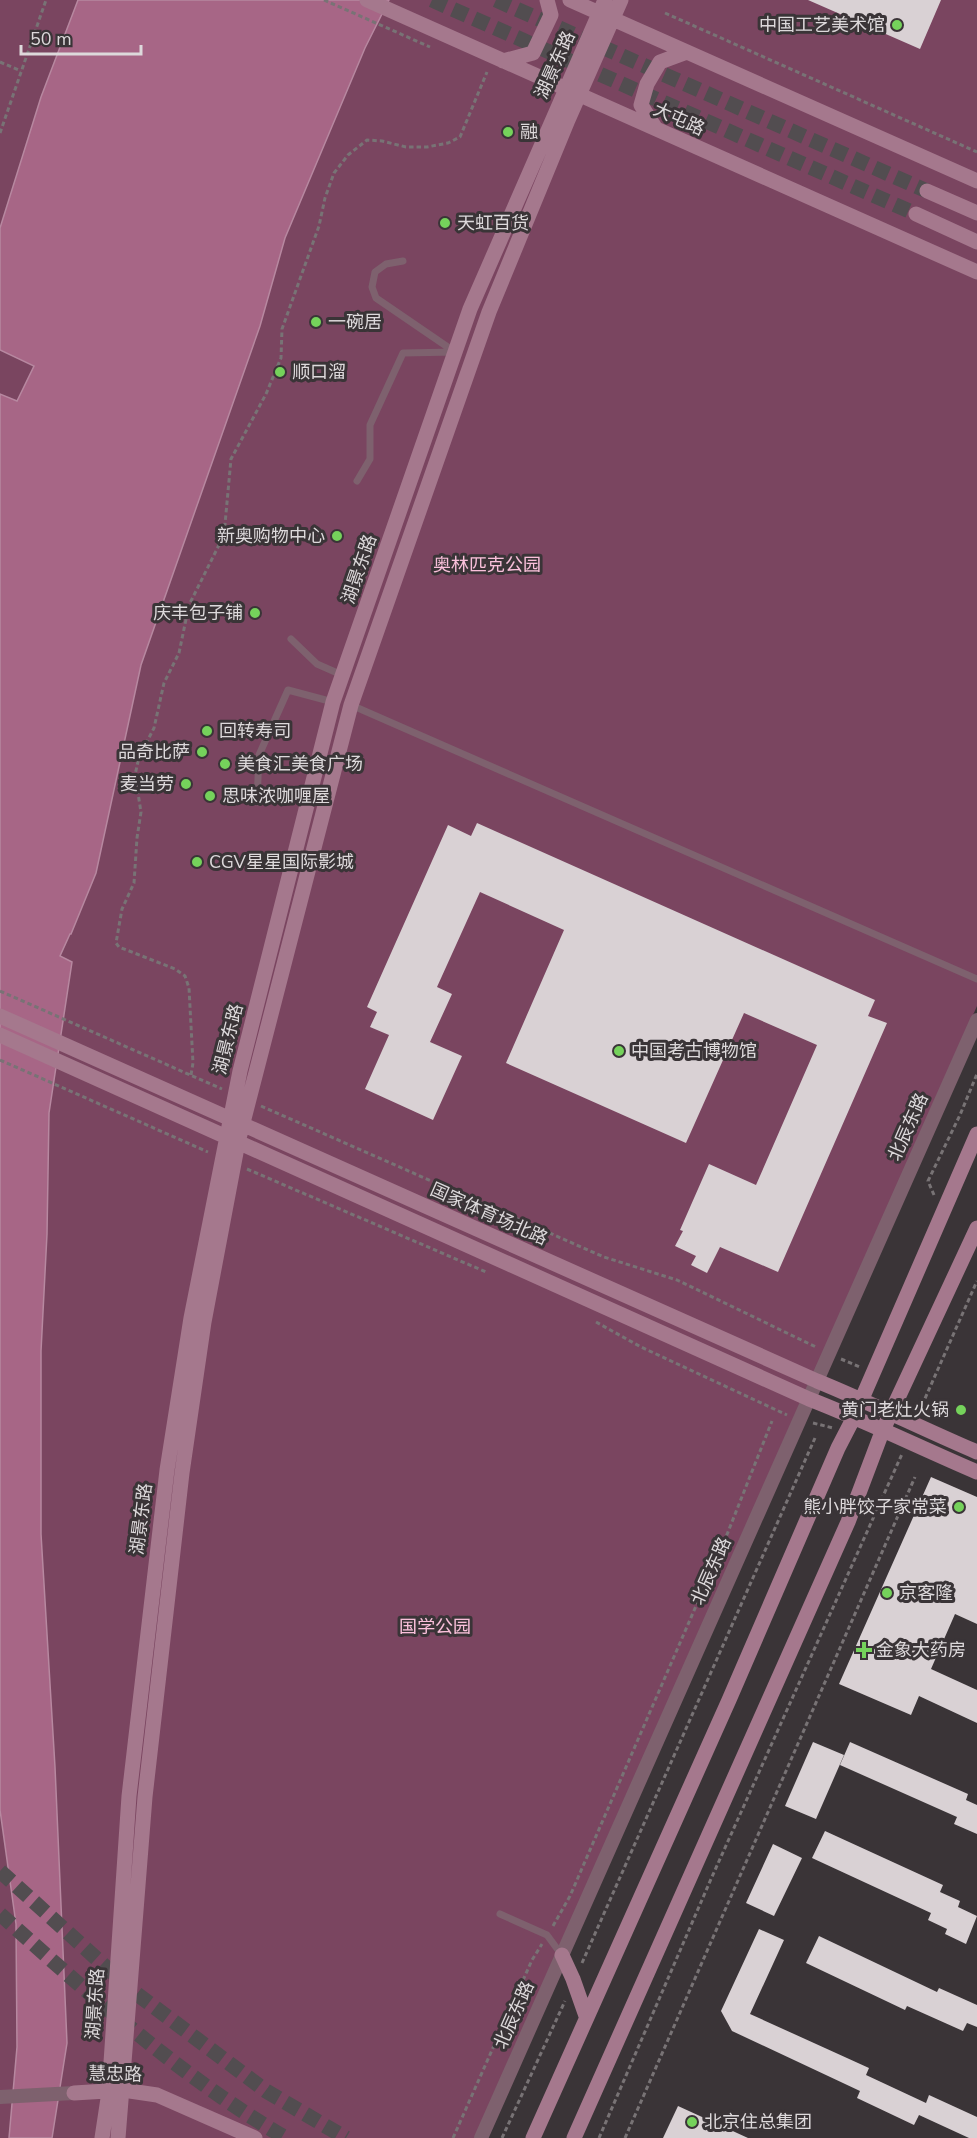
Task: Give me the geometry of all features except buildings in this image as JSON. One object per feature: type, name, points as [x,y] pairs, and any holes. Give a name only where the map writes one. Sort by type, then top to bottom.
[{"type":"street","name":"大屯路","points":[[367,0],[977,272]]},
{"type":"street","points":[[503,61],[533,53],[551,15],[547,0]]},
{"type":"street","points":[[570,0],[606,10],[687,52],[977,181]]},
{"type":"street","name":"湖景东路","points":[[118,2138],[116,2091],[129,1796],[167,1470],[191,1318],[237,1123],[249,1100],[351,705],[489,312],[572,92],[606,10],[621,0]]},
{"type":"street","points":[[657,130],[641,105],[648,84],[660,62],[687,52]]},
{"type":"street","name":"湖景东路","points":[[237,1123],[235,1094],[333,702],[470,309],[572,92]]},
{"type":"street","points":[[927,191],[977,213]]},
{"type":"street","points":[[916,214],[977,242]]},
{"type":"street","name":"国家体育场北路","points":[[0,1016],[977,1452]]},
{"type":"street","name":"北辰东路","points":[[481,2138],[977,1020]]},
{"type":"street","name":"国家体育场北路","points":[[0,1035],[977,1473]]},
{"type":"street","points":[[533,2138],[729,1700],[977,1134]]},
{"type":"street","points":[[574,2138],[848,1522],[882,1432],[977,1228]]},
{"type":"street","points":[[562,1955],[573,1978],[586,2016]]},
{"type":"street","name":"湖景东路","points":[[102,2138],[116,2091]]},
{"type":"street","name":"慧忠路","points":[[2,2097],[116,2091],[157,2095],[255,2138]]},
{"type":"lane","points":[[403,261],[386,264],[375,272],[372,287],[375,298],[455,352]]},
{"type":"lane","points":[[357,481],[370,459],[370,425],[403,353],[455,352]]},
{"type":"lane","points":[[291,639],[317,664],[342,675]]},
{"type":"lane","points":[[258,802],[259,754],[288,690],[333,702]]},
{"type":"lane","points":[[351,705],[977,979]]},
{"type":"lane","points":[[500,1914],[547,1935],[562,1955]]},
{"type":"path","points":[[0,133],[46,0]]},
{"type":"path","points":[[324,0],[388,28]]},
{"type":"path","points":[[664,13],[977,152]]},
{"type":"path","points":[[0,62],[21,71]]},
{"type":"path","points":[[191,1075],[193,1063],[189,988],[185,976],[175,969],[119,947],[116,943],[122,909],[134,884],[141,812],[135,775],[139,757],[154,728],[164,683],[179,653],[189,605],[224,535],[231,459],[266,394],[281,358],[282,329],[319,226],[325,198],[334,174],[348,155],[367,140],[406,147],[427,147],[460,137],[487,72]]},
{"type":"path","points":[[0,991],[235,1094]]},
{"type":"path","points":[[0,1060],[491,1275]]},
{"type":"path","points":[[943,1212],[928,1181],[977,1074]]},
{"type":"path","points":[[249,1100],[604,1257],[676,1280],[872,1373]]},
{"type":"path","points":[[914,1425],[977,1281]]},
{"type":"path","points":[[596,1322],[651,1352],[776,1411],[846,1432]]},
{"type":"path","points":[[453,2138],[532,1960],[570,1896],[726,1537],[772,1421]]},
{"type":"path","points":[[501,2138],[571,1989],[573,1978],[594,1937],[815,1438]]},
{"type":"path","points":[[599,2138],[706,1890],[907,1442]]},
{"type":"path","points":[[625,2138],[915,1477]]},
{"type":"green space","name":"奥林匹克公园","points":[[0,0],[977,0],[977,1006],[476,2138],[0,2138]]},
{"type":"shaded area","points":[[78,0],[389,0],[365,48],[285,238],[260,326],[141,665],[96,873],[60,956],[72,962],[49,1113],[47,1234],[41,1351],[41,1534],[55,1767],[67,2043],[52,2138],[9,2138],[17,2047],[16,1924],[0,1810],[0,394],[17,401],[34,366],[0,350],[0,228],[41,97]]},
{"type":"tunnel","points":[[432,0],[916,214]]},
{"type":"tunnel","points":[[496,0],[927,191]]},
{"type":"tunnel","points":[[0,1871],[129,1988],[266,2091],[346,2138]]},
{"type":"tunnel","points":[[0,1914],[137,2034],[210,2089],[286,2138]]},
{"type":"place","name":"中国工艺美术馆","points":[[897,25]]},
{"type":"place","name":"融","points":[[508,132]]},
{"type":"place","name":"天虹百货","points":[[445,223]]},
{"type":"place","name":"一碗居","points":[[316,322]]},
{"type":"place","name":"顺口溜","points":[[280,372]]},
{"type":"place","name":"新奥购物中心","points":[[337,536]]},
{"type":"place","name":"庆丰包子铺","points":[[255,613]]},
{"type":"place","name":"回转寿司","points":[[207,731]]},
{"type":"place","name":"品奇比萨","points":[[202,752]]},
{"type":"place","name":"美食汇美食广场","points":[[225,764]]},
{"type":"place","name":"麦当劳","points":[[186,784]]},
{"type":"place","name":"思味浓咖喱屋","points":[[210,796]]},
{"type":"place","name":"CGV星星国际影城","points":[[197,862]]},
{"type":"place","name":"中国考古博物馆","points":[[619,1051]]},
{"type":"place","name":"黄门老灶火锅","points":[[961,1410]]},
{"type":"place","name":"熊小胖饺子家常菜","points":[[959,1507]]},
{"type":"place","name":"京客隆","points":[[887,1593]]},
{"type":"place","name":"金象大药房","points":[[864,1650]]},
{"type":"place","name":"北京住总集团","points":[[692,2122]]},
{"type":"park label","name":"国学公园","points":[[435,1627]]}]
